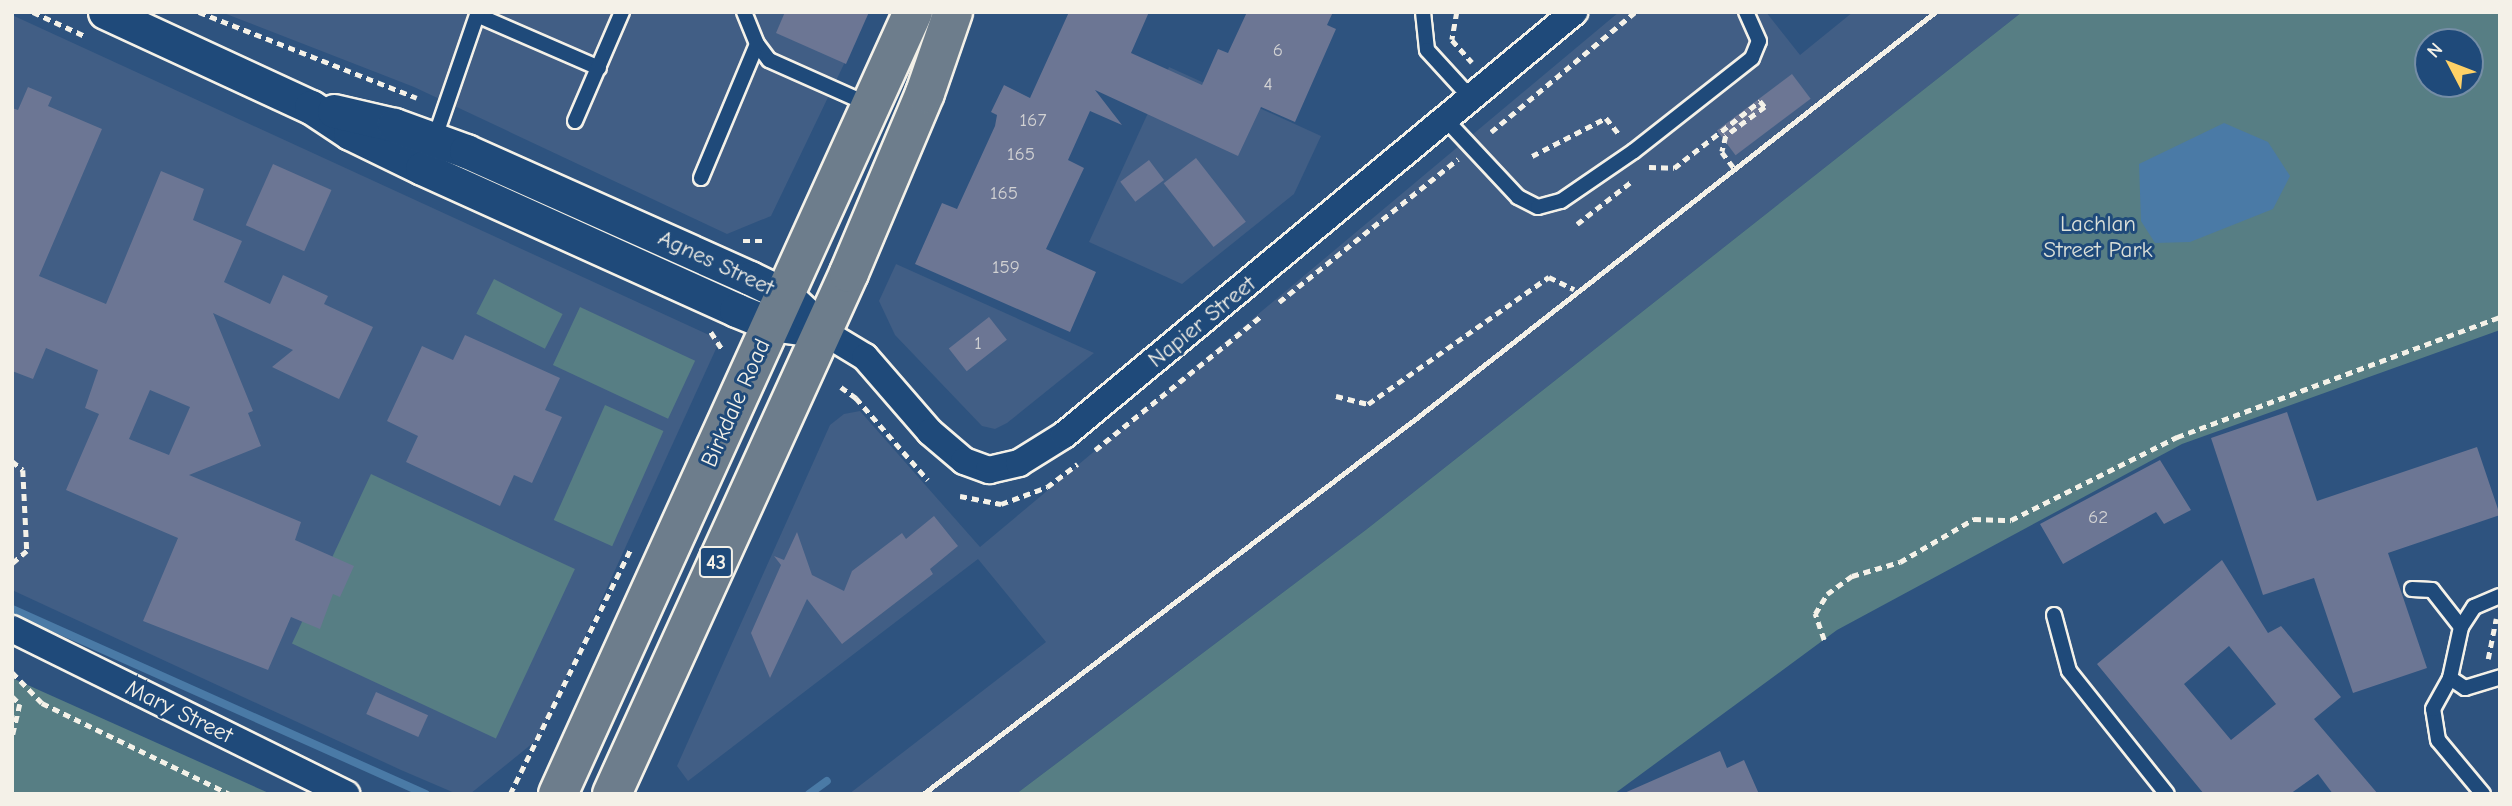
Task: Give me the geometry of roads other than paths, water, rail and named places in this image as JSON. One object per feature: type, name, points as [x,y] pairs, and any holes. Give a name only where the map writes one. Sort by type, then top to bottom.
[{"type":"main road","name":"Birkdale Road","points":[[558,794],[913,12]]},
{"type":"main road","name":"Birkdale Road","points":[[612,794],[822,331],[925,93],[953,12]]},
{"type":"street","name":"Agnes Street","points":[[105,12],[310,107],[358,115],[736,310],[778,310]]},
{"type":"street","name":"Napier Street","points":[[822,331],[865,357],[930,432],[964,461],[989,470],[1019,463],[1044,451],[1447,121],[1574,12]]},
{"type":"street","name":"Agnes Street","points":[[428,153],[822,331]]},
{"type":"street","name":"Mary Street","points":[[12,629],[346,794]]},
{"type":"lane","points":[[575,121],[622,12]]},
{"type":"lane","points":[[744,12],[757,44],[769,60],[870,105]]},
{"type":"lane","points":[[1423,12],[1427,50],[1471,98]]},
{"type":"lane","points":[[1447,121],[1518,197],[1538,207],[1561,201],[1634,150],[1752,58],[1759,41],[1746,12]]},
{"type":"lane","points":[[428,153],[477,14],[598,68]]},
{"type":"lane","points":[[701,178],[757,44]]},
{"type":"lane","points":[[2412,589],[2432,590],[2461,627]]},
{"type":"lane","points":[[2483,794],[2438,740],[2433,709],[2450,678],[2461,627],[2474,607],[2495,597]]},
{"type":"lane","points":[[2054,615],[2069,671],[2167,794]]},
{"type":"lane","points":[[2450,678],[2465,688],[2500,677]]},
{"type":"waterway","points":[[12,609],[425,794]]},
{"type":"waterway","points":[[809,794],[827,781]]},
{"type":"railway","points":[[923,794],[1414,420],[1935,12]]},
{"type":"park label","name":"Lachlan Street Park","points":[[2098,237]]}]
